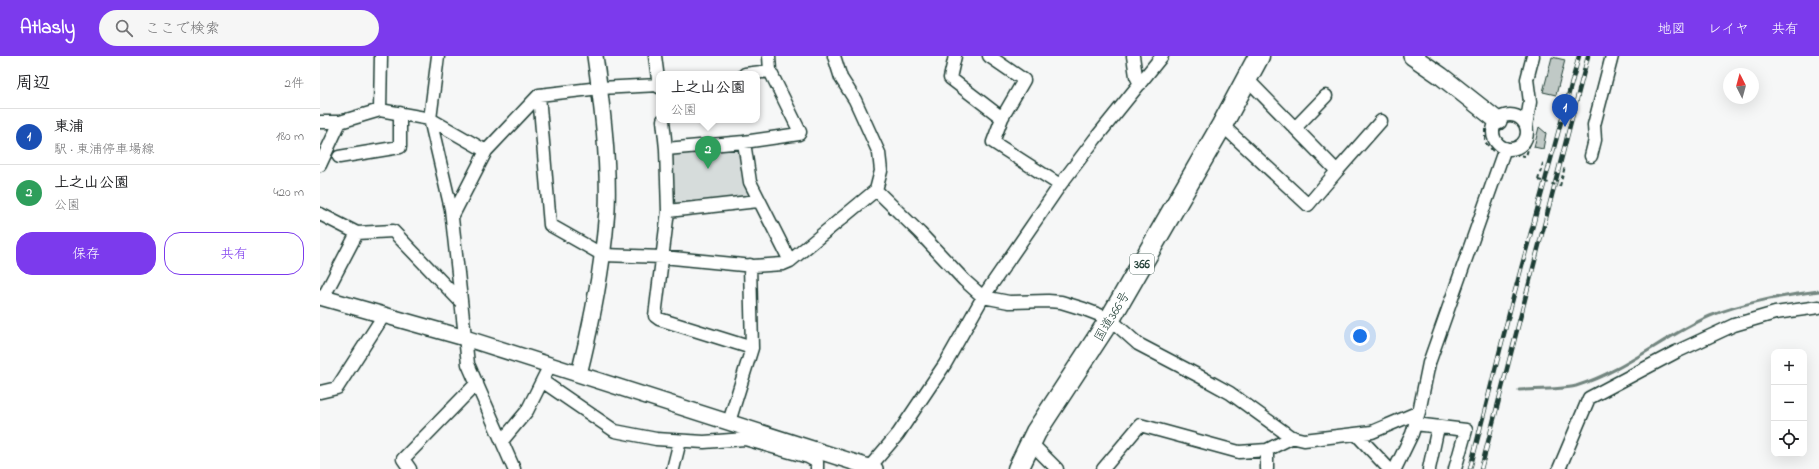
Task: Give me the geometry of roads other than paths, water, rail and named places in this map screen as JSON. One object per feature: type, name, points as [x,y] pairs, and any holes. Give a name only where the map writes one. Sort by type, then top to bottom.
[{"type":"highway","name":"国道366号","points":[[1018,469],[1036,432],[1110,320],[1222,125],[1259,56]]},
{"type":"main road","points":[[1412,56],[1441,76],[1498,121]]},
{"type":"street","points":[[380,110],[381,56]]},
{"type":"street","points":[[438,56],[430,119],[447,186],[452,216],[468,364],[514,469]]},
{"type":"street","points":[[579,374],[595,311],[603,255],[607,208],[607,172],[600,88],[595,56]]},
{"type":"street","points":[[655,56],[657,71]]},
{"type":"street","points":[[666,149],[744,142],[795,135],[800,132],[770,71],[769,56]]},
{"type":"street","points":[[539,95],[550,225],[603,255],[663,257],[750,265],[783,264],[790,261],[876,190],[881,171],[879,153],[855,100],[841,78],[834,56]]},
{"type":"street","points":[[955,56],[950,78],[1002,118]]},
{"type":"street","points":[[989,56],[1024,80],[1002,118],[993,142],[1060,185]]},
{"type":"street","points":[[1133,56],[1136,76],[1140,84]]},
{"type":"street","points":[[357,233],[321,298],[465,338],[870,468],[898,434],[945,364],[983,297],[1060,185],[1162,56]]},
{"type":"street","points":[[1504,152],[1520,146],[1526,137],[1526,126],[1530,102],[1527,79],[1533,56]]},
{"type":"street","points":[[1591,156],[1594,140],[1594,125],[1612,56]]},
{"type":"street","points":[[760,72],[770,71]]},
{"type":"street","points":[[1246,79],[1337,171]]},
{"type":"street","points":[[452,216],[486,151],[539,95],[600,88],[656,86]]},
{"type":"street","points":[[1295,128],[1326,96]]},
{"type":"street","points":[[320,122],[340,122],[380,110],[430,119],[486,151]]},
{"type":"street","points":[[339,157],[400,147],[400,114]]},
{"type":"street","points":[[1504,152],[1498,145],[1493,135],[1493,129],[1498,121],[1504,117],[1514,116],[1519,118],[1526,126]]},
{"type":"street","points":[[1222,125],[1308,205],[1381,121]]},
{"type":"street","points":[[320,165],[340,122]]},
{"type":"street","points":[[663,123],[666,149],[668,212],[655,316],[659,319],[752,348]]},
{"type":"street","points":[[744,142],[750,182],[758,201],[790,261]]},
{"type":"street","points":[[1395,469],[1412,434],[1429,363],[1504,152]]},
{"type":"street","points":[[876,190],[920,233],[964,280],[983,297],[1009,302],[1048,300],[1084,308],[1110,320],[1138,344],[1230,394],[1293,438],[1304,440],[1372,432],[1417,418],[1438,427],[1466,430],[1455,469]]},
{"type":"street","points":[[668,212],[758,201]]},
{"type":"street","points":[[320,214],[357,233],[393,231],[461,302]]},
{"type":"street","points":[[729,422],[752,348],[750,265]]},
{"type":"street","points":[[1559,469],[1589,398],[1676,352],[1734,325],[1775,313],[1819,307]]},
{"type":"street","points":[[320,392],[337,388],[384,315]]},
{"type":"street","points":[[502,441],[527,411],[550,365]]},
{"type":"street","points":[[542,381],[615,431],[656,439],[680,441],[704,442],[746,439],[808,457],[817,462],[817,469]]},
{"type":"street","points":[[410,469],[404,459],[477,383]]},
{"type":"street","points":[[1103,469],[1140,425],[1239,452],[1267,450],[1293,438]]},
{"type":"street","points":[[1429,469],[1438,427]]},
{"type":"street","points":[[1356,434],[1389,469]]},
{"type":"street","points":[[674,469],[680,441]]},
{"type":"street","points":[[1031,443],[1057,469]]},
{"type":"street","points":[[1267,450],[1267,469]]},
{"type":"waterway","points":[[1519,390],[1555,389],[1576,386],[1611,372],[1677,333],[1710,316],[1764,300],[1819,291]]},
{"type":"railway","points":[[1470,469],[1512,302],[1579,56]]},
{"type":"railway","points":[[1481,469],[1588,56]]},
{"type":"place","name":"東浦","points":[[1565,127]]},
{"type":"place","name":"上之山公園","points":[[708,169]]}]
